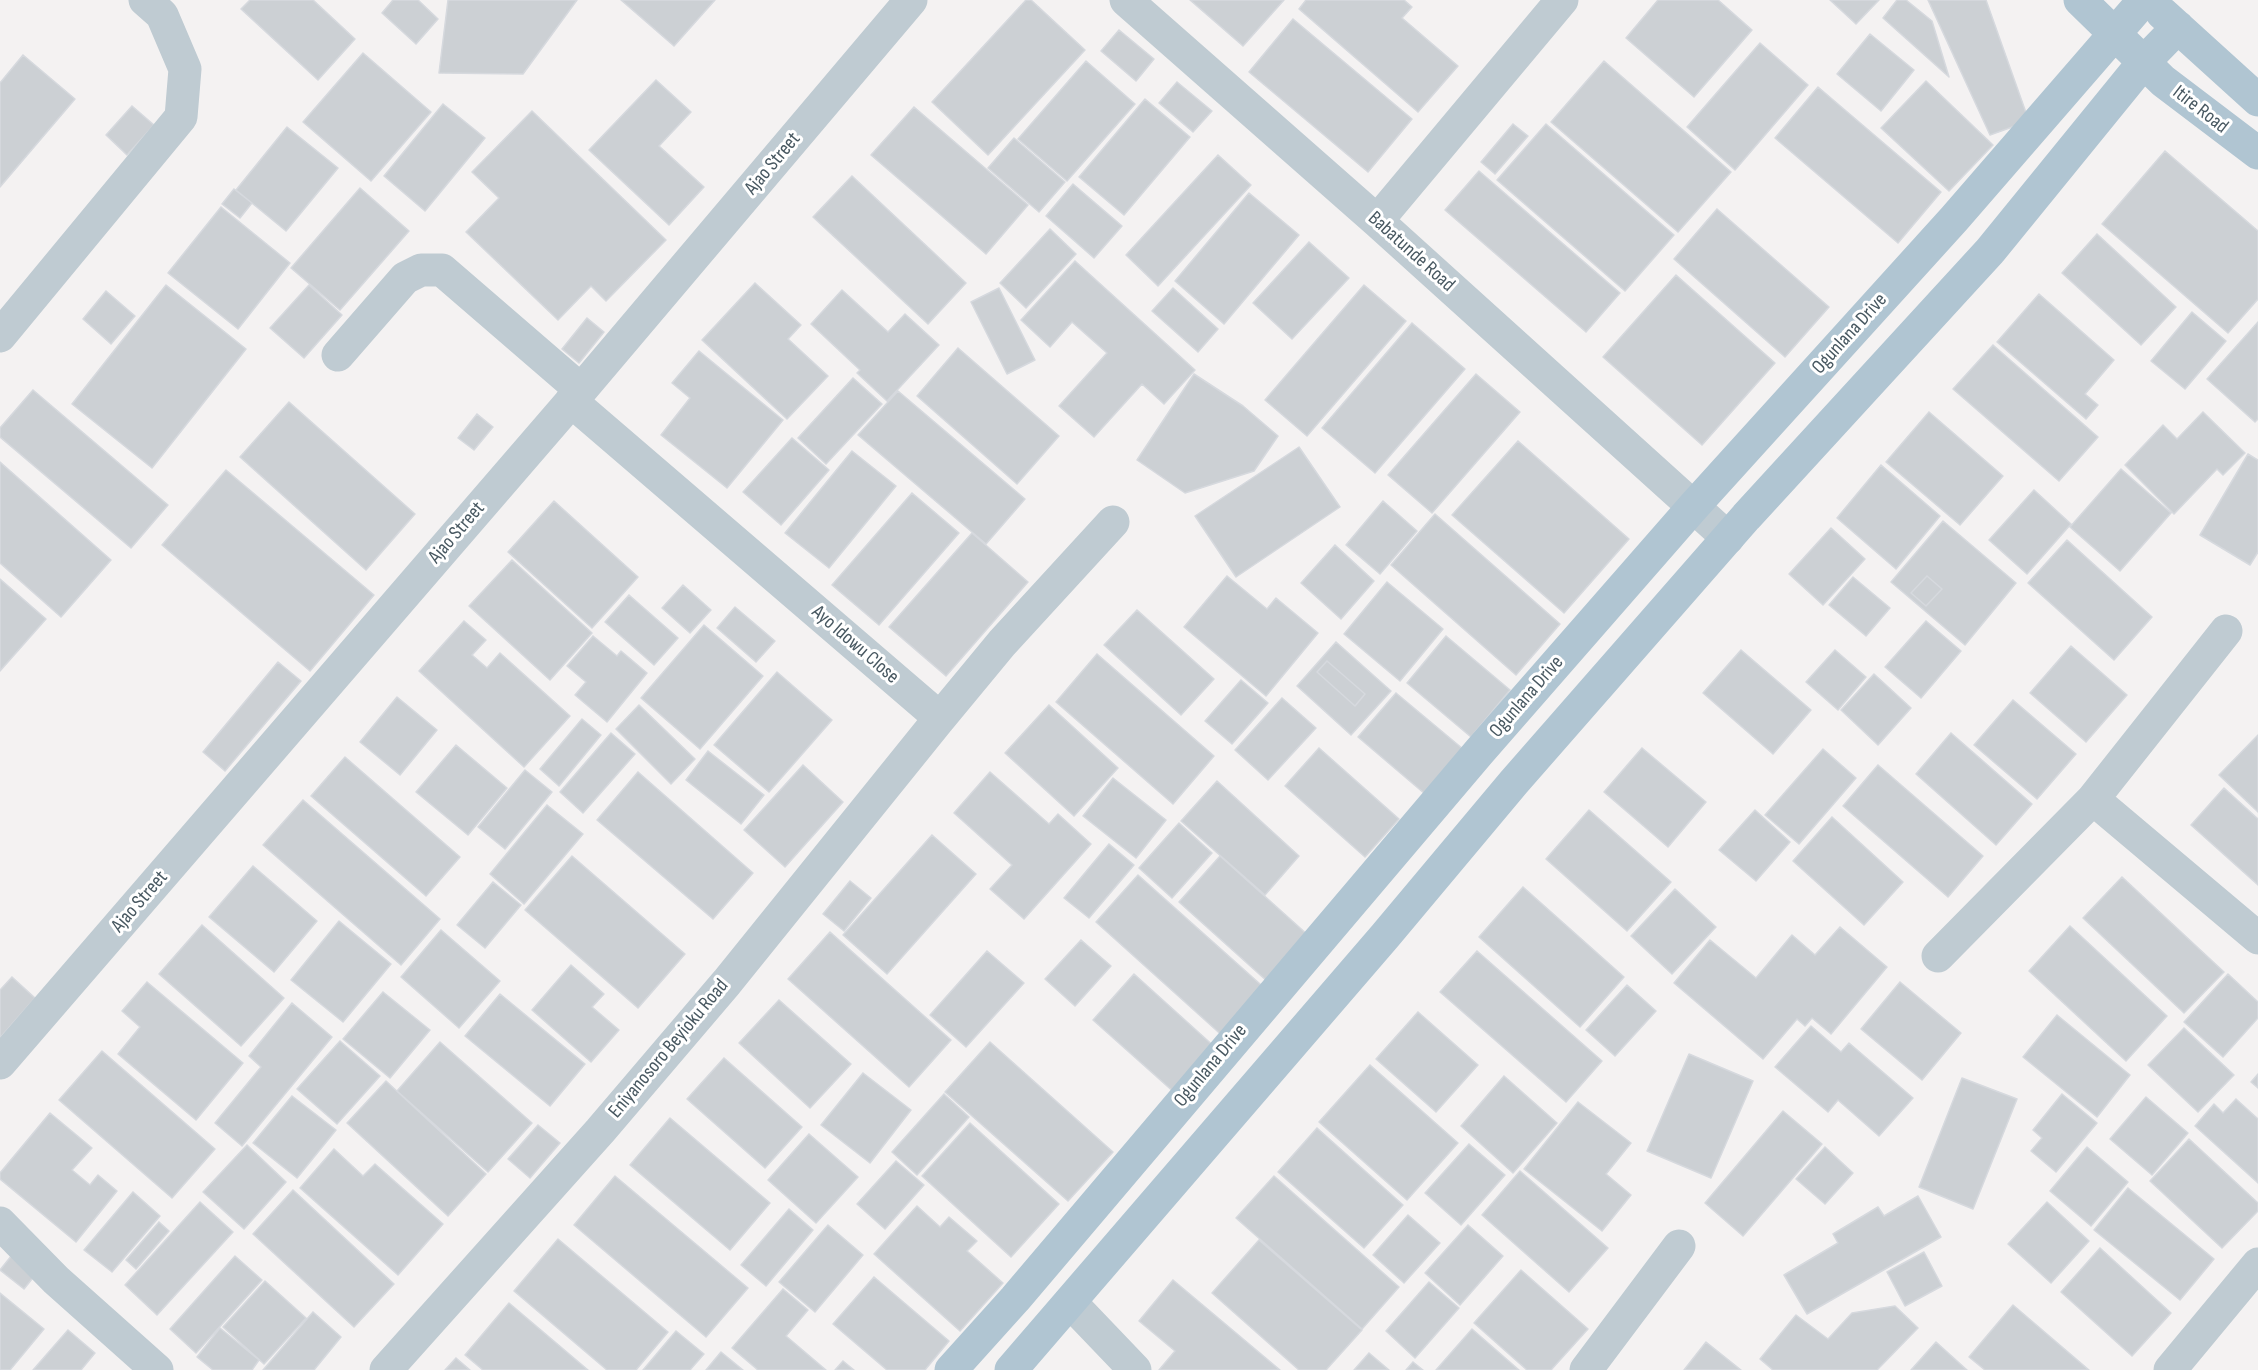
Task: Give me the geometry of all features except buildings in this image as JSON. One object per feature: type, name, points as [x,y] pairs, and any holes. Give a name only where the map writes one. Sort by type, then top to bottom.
[{"type":"main road","name":"Itire Road","points":[[2080,0],[2163,81],[2258,153]]},
{"type":"main road","name":"Ogunlana Drive","points":[[951,1370],[1015,1299],[1471,760],[1694,506],[1954,219],[2115,34],[2147,1]]},
{"type":"main road","points":[[2147,1],[2258,100]]},
{"type":"main road","points":[[1011,1370],[1514,782],[1728,538],[1990,251],[2143,63],[2178,27]]},
{"type":"street","points":[[0,336],[181,117],[185,69],[162,15],[145,0]]},
{"type":"street","name":"Ajao Street","points":[[0,1063],[576,395],[911,0]]},
{"type":"street","name":"Babatunde Road","points":[[1126,0],[1377,221],[1728,538]]},
{"type":"street","points":[[1377,221],[1562,0]]},
{"type":"street","name":"Ayo Idowu Close","points":[[338,355],[405,278],[421,270],[442,270],[576,395],[940,718]]},
{"type":"street","points":[[940,718],[1002,643],[1113,522]]},
{"type":"street","points":[[1938,956],[2093,799],[2226,631]]},
{"type":"street","name":"Eniyanosoro Beyioku Road","points":[[386,1370],[600,1131],[727,982],[940,718]]},
{"type":"street","points":[[2093,799],[2258,938]]},
{"type":"street","points":[[0,1223],[56,1280],[157,1370]]},
{"type":"street","points":[[1586,1370],[1679,1246]]},
{"type":"street","points":[[2170,1370],[2258,1264]]},
{"type":"street","points":[[1070,1302],[1135,1370]]}]
